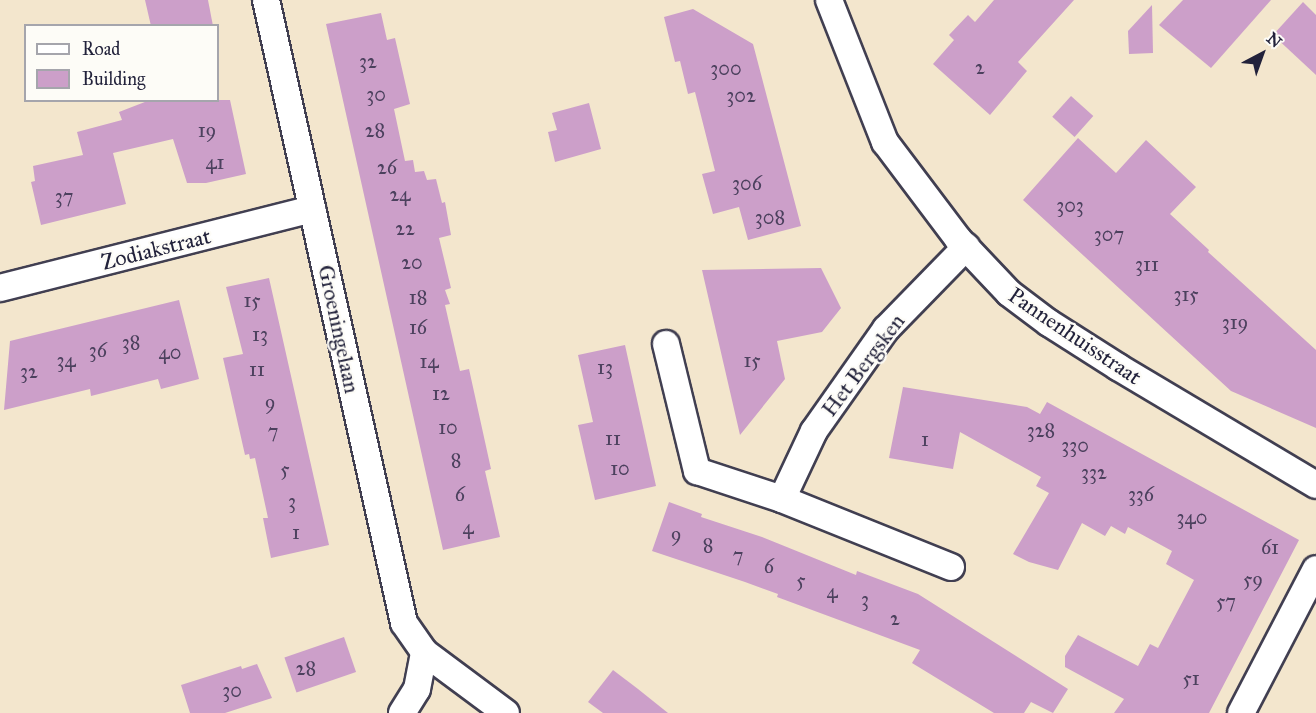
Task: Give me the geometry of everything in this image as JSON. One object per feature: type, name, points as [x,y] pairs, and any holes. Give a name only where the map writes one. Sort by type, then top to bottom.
[{"type":"street","name":"Groeningelaan","points":[[266,0],[404,623],[424,652],[506,713]]},
{"type":"street","name":"Pannenhuisstraat","points":[[836,2],[885,142],[966,247],[1009,293],[1049,323],[1255,451],[1316,485]]},
{"type":"street","name":"Zodiakstraat","points":[[0,288],[312,209]]},
{"type":"street","name":"Het Bergsken","points":[[782,499],[814,431],[886,328],[966,247]]},
{"type":"street","points":[[666,344],[697,471],[782,499],[951,567]]},
{"type":"street","points":[[1241,713],[1316,569]]},
{"type":"street","points":[[402,713],[417,689],[424,652]]},
{"type":"building","points":[[145,0],[208,0],[213,24],[151,24]]},
{"type":"building","points":[[994,0],[1074,0],[1018,62],[1027,71],[990,115],[933,64],[954,40],[949,35],[968,15],[975,22]]},
{"type":"building","points":[[1183,0],[1271,0],[1211,68],[1159,25]]},
{"type":"building","points":[[1303,2],[1316,15],[1316,75],[1273,35]]},
{"type":"building","points":[[1152,5],[1153,53],[1129,54],[1128,31]]},
{"type":"building","points":[[693,9],[753,44],[801,226],[748,240],[739,207],[713,214],[702,174],[715,171],[695,92],[688,94],[680,61],[675,62],[664,17]]},
{"type":"building","points":[[381,13],[387,40],[395,38],[410,104],[394,109],[405,161],[413,160],[415,172],[424,171],[427,180],[436,179],[442,203],[445,202],[451,235],[439,238],[451,288],[445,290],[450,304],[445,305],[460,371],[469,369],[491,469],[485,471],[500,537],[443,550],[326,24]]},
{"type":"building","points":[[1071,96],[1093,116],[1075,137],[1052,117]]},
{"type":"building","points":[[230,100],[246,174],[206,183],[187,183],[173,139],[113,153],[126,204],[41,225],[31,182],[35,181],[33,166],[83,155],[77,132],[122,120],[119,112],[145,102]]},
{"type":"building","points":[[589,103],[601,149],[555,162],[548,132],[557,130],[552,113]]},
{"type":"building","points":[[1078,138],[1116,173],[1146,140],[1196,187],[1170,214],[1209,250],[1208,252],[1316,350],[1316,428],[1231,391],[1023,200]]},
{"type":"building","points":[[821,268],[841,308],[822,332],[777,341],[785,379],[740,435],[702,270]]},
{"type":"building","points":[[269,278],[329,545],[271,558],[263,518],[268,518],[255,458],[250,459],[249,454],[245,455],[223,358],[243,354],[226,287]]},
{"type":"building","points":[[179,300],[199,379],[161,389],[158,379],[91,396],[90,389],[4,410],[10,341]]},
{"type":"building","points":[[625,345],[656,486],[595,500],[578,425],[593,422],[578,355]]},
{"type":"building","points":[[903,387],[1027,407],[1040,414],[1047,402],[1299,540],[1209,713],[1114,713],[1124,699],[1065,667],[1065,656],[1078,635],[1138,666],[1150,644],[1158,648],[1194,580],[1166,564],[1172,551],[1128,527],[1125,534],[1111,526],[1105,536],[1082,523],[1058,570],[1029,562],[1013,554],[1049,493],[1036,486],[1041,477],[960,432],[953,469],[889,458]]},
{"type":"building","points":[[669,502],[702,514],[701,517],[762,537],[856,575],[857,571],[918,594],[1068,689],[1053,713],[1031,702],[1024,713],[994,713],[912,663],[920,650],[777,597],[778,594],[652,551]]},
{"type":"building","points":[[344,637],[356,672],[296,692],[284,658]]},
{"type":"building","points":[[257,664],[272,698],[225,713],[190,713],[181,685],[241,666],[242,669]]},
{"type":"building","points":[[613,670],[668,713],[603,713],[588,702]]}]
